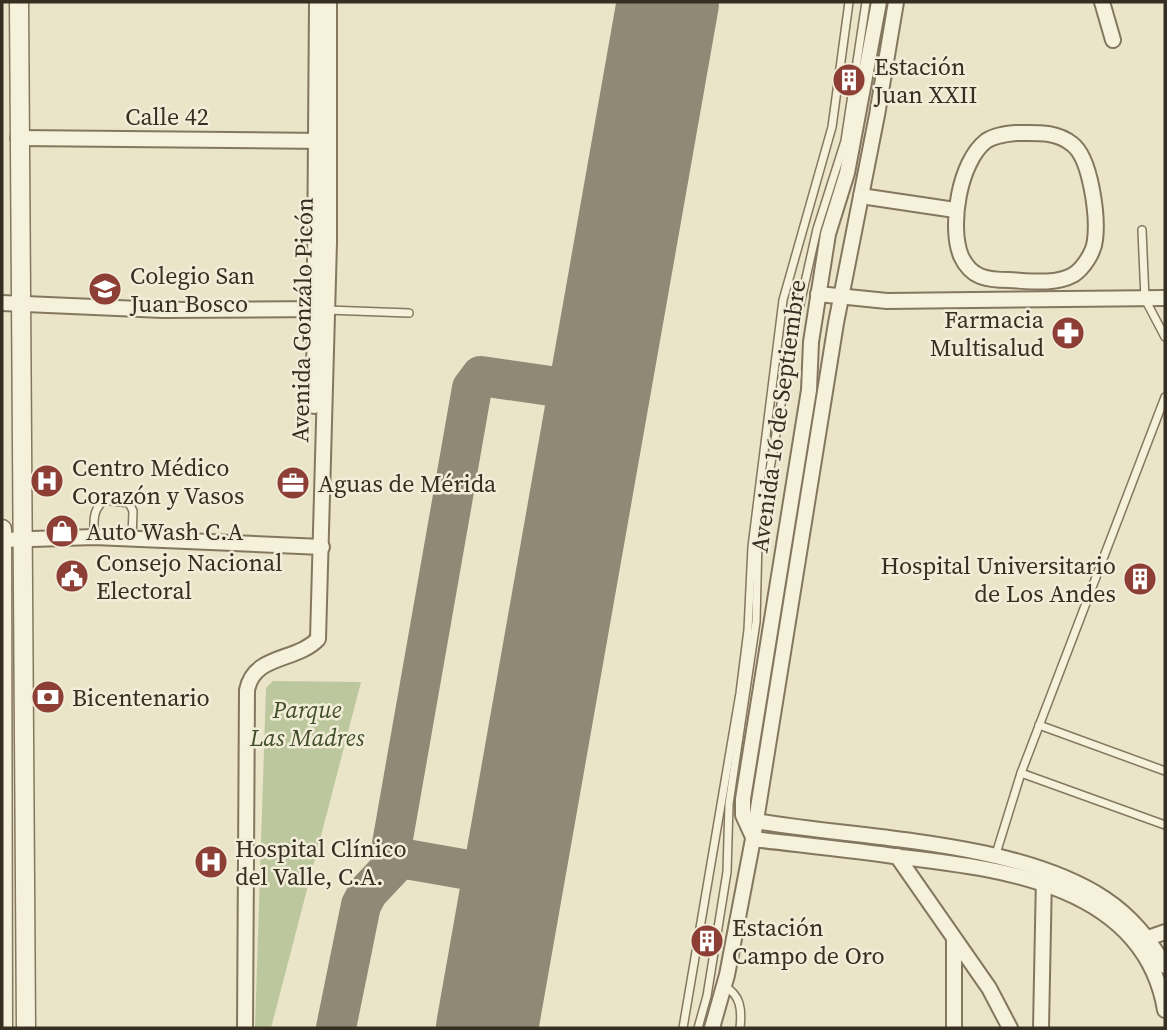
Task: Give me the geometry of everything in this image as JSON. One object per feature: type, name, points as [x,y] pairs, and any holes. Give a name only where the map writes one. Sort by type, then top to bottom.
[{"type":"street","points":[[19,2],[26,1028]]},
{"type":"street","name":"Avenida Gonzálo Picón","points":[[245,1028],[249,678],[260,666],[298,653],[318,639],[321,141],[317,2]]},
{"type":"street","name":"Avenida Gonzálo Picón","points":[[321,141],[329,2]]},
{"type":"street","name":"Avenida 16 de Septiembre","points":[[753,839],[743,815],[743,799],[809,390],[818,294],[828,234],[848,173],[879,2]]},
{"type":"street","name":"Avenida 16 de Septiembre","points":[[712,1028],[724,986],[753,839],[842,298],[896,2]]},
{"type":"street","points":[[1102,2],[1113,40]]},
{"type":"street","points":[[1016,133],[1058,134],[1083,155],[1091,183],[1095,241],[1086,262],[1074,274],[1061,280],[988,280],[970,272],[961,255],[954,231],[955,210],[970,165],[985,142],[1000,135],[1016,133]]},
{"type":"street","name":"Calle 42","points":[[18,138],[321,141]]},
{"type":"street","points":[[861,196],[955,210]]},
{"type":"street","points":[[818,294],[887,301],[1165,298]]},
{"type":"street","points":[[2,303],[163,310],[320,309]]},
{"type":"street","points":[[2,529],[3,1028]]},
{"type":"street","points":[[2,540],[94,537],[317,546]]},
{"type":"street","points":[[755,821],[994,861],[1086,888],[1107,900],[1148,938],[1165,966]]},
{"type":"street","points":[[753,839],[897,856],[994,861]]},
{"type":"street","points":[[897,856],[989,988],[1010,1028]]},
{"type":"street","points":[[1044,877],[1087,901],[1127,934],[1149,964],[1165,1010]]},
{"type":"street","points":[[1041,1028],[1044,877]]},
{"type":"street","points":[[1148,938],[1165,932]]},
{"type":"street","points":[[954,939],[954,1028]]},
{"type":"lane","points":[[683,1028],[740,693],[748,630],[752,547],[783,300],[832,127],[849,2]]},
{"type":"lane","points":[[698,1028],[727,872],[729,804],[756,622],[761,526],[804,278],[845,141],[866,2]]},
{"type":"lane","points":[[1142,230],[1145,299],[1165,337]]},
{"type":"lane","points":[[320,309],[409,313]]},
{"type":"lane","points":[[994,861],[1039,724],[1165,397]]},
{"type":"lane","points":[[94,537],[93,515],[97,506],[104,500],[117,500],[129,503],[134,511],[132,538]]},
{"type":"lane","points":[[1039,724],[1165,771]]},
{"type":"lane","points":[[1021,773],[1165,825]]},
{"type":"lane","points":[[724,986],[736,994],[739,1001],[740,1028]]},
{"type":"green space","name":"Parque Las Madres","points":[[273,681],[361,682],[271,1028],[255,1028],[266,688]]},
{"type":"taxiway","points":[[514,878],[400,858],[392,844],[472,388],[481,376],[599,393]]},
{"type":"taxiway","points":[[336,1028],[361,905],[368,892],[400,858]]},
{"type":"runway","points":[[487,1028],[668,2]]},
{"type":"place","name":"Estación Juan XXII","points":[[849,80]]},
{"type":"place","name":"Colegio San Juan Bosco","points":[[105,289]]},
{"type":"place","name":"Farmacia Multisalud","points":[[1068,333]]},
{"type":"place","name":"Centro Médico Corazón y Vasos","points":[[47,481]]},
{"type":"place","name":"Aguas de Mérida","points":[[293,483]]},
{"type":"place","name":"Auto Wash C.A","points":[[62,531]]},
{"type":"place","name":"Consejo Nacional Electoral","points":[[72,576]]},
{"type":"place","name":"Hospital Universitario de Los Andes","points":[[1140,579]]},
{"type":"place","name":"Bicentenario","points":[[48,697]]},
{"type":"place","name":"Hospital Clínico del Valle, C.A.","points":[[211,862]]},
{"type":"place","name":"Estación Campo de Oro","points":[[707,941]]}]
